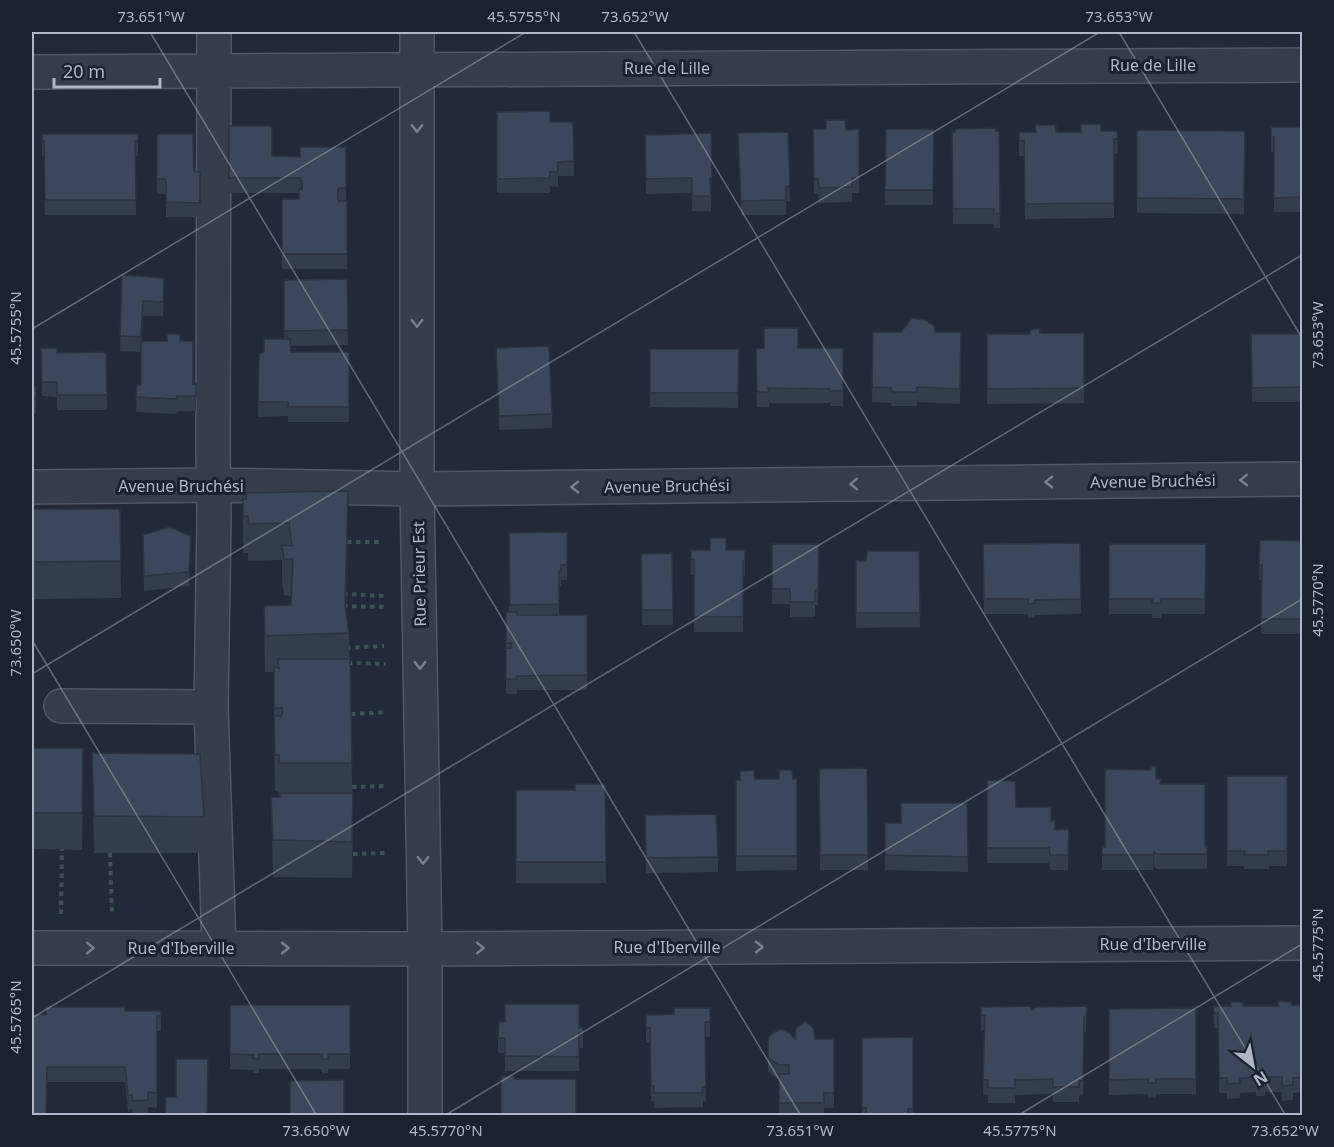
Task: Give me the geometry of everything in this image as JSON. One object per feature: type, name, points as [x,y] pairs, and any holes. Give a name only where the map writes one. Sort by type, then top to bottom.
[{"type":"street","points":[[214,32],[214,518],[211,707],[219,947]]},
{"type":"street","name":"Rue Prieur Est","points":[[417,32],[417,489],[425,949],[425,1116]]},
{"type":"street","name":"Rue de Lille","points":[[32,72],[1302,65]]},
{"type":"street","name":"Avenue Bruchési","points":[[32,487],[213,485],[417,489],[1302,479]]},
{"type":"street","points":[[61,706],[211,707]]},
{"type":"street","name":"Rue d'Iberville","points":[[32,948],[425,949],[1302,943]]},
{"type":"path","points":[[347,542],[387,542]]},
{"type":"path","points":[[346,585],[345,594],[386,596]]},
{"type":"path","points":[[345,613],[345,606],[386,608]]},
{"type":"path","points":[[346,648],[387,646]]},
{"type":"path","points":[[348,663],[387,664]]},
{"type":"path","points":[[351,714],[387,712]]},
{"type":"path","points":[[352,787],[388,786]]},
{"type":"path","points":[[62,849],[62,914]]},
{"type":"path","points":[[110,853],[112,913]]},
{"type":"path","points":[[352,854],[389,853]]},
{"type":"building","points":[[550,111],[550,122],[573,122],[574,161],[558,162],[558,172],[550,172],[550,178],[497,179],[497,112]]},
{"type":"building","points":[[826,120],[845,120],[846,130],[859,129],[859,178],[852,178],[852,187],[819,188],[818,179],[814,179],[813,129],[826,129]]},
{"type":"building","points":[[1081,124],[1101,124],[1101,131],[1117,131],[1118,139],[1114,139],[1114,203],[1025,204],[1024,141],[1019,141],[1019,132],[1036,132],[1035,125],[1056,125],[1056,132],[1081,132]]},
{"type":"building","points":[[229,126],[272,126],[272,156],[300,157],[300,147],[346,147],[346,188],[338,188],[338,201],[347,201],[347,254],[282,254],[282,199],[299,199],[299,188],[302,189],[301,178],[229,178]]},
{"type":"building","points":[[1271,127],[1302,127],[1302,197],[1274,198],[1274,137],[1271,137]]},
{"type":"building","points":[[995,128],[995,131],[999,131],[1000,213],[994,214],[994,209],[953,209],[952,132],[955,132],[955,129]]},
{"type":"building","points":[[886,129],[934,129],[933,190],[885,190]]},
{"type":"building","points":[[1137,130],[1245,131],[1244,199],[1137,198]]},
{"type":"building","points":[[788,132],[790,186],[786,186],[786,200],[741,201],[738,133]]},
{"type":"building","points":[[711,133],[711,196],[692,196],[692,178],[646,179],[645,135]]},
{"type":"building","points":[[42,134],[138,134],[138,141],[135,141],[136,200],[45,200]]},
{"type":"building","points":[[157,134],[193,134],[194,172],[200,172],[200,203],[166,202],[166,179],[157,179]]},
{"type":"building","points":[[122,275],[164,278],[163,302],[143,301],[141,337],[120,336]]},
{"type":"building","points":[[347,279],[348,330],[284,331],[284,280]]},
{"type":"building","points":[[912,318],[925,320],[934,326],[935,332],[961,332],[960,389],[917,387],[917,392],[892,392],[891,388],[872,387],[873,332],[901,332]]},
{"type":"building","points":[[764,328],[798,328],[798,348],[843,348],[843,391],[768,388],[769,392],[757,392],[756,349],[764,348]]},
{"type":"building","points":[[1040,329],[1040,333],[1084,333],[1084,388],[987,389],[987,334],[1030,334],[1030,330]]},
{"type":"building","points":[[167,334],[180,334],[180,341],[193,341],[193,384],[196,384],[196,396],[177,396],[176,399],[136,397],[137,385],[141,385],[141,341],[167,341]]},
{"type":"building","points":[[1251,334],[1302,334],[1302,387],[1252,388]]},
{"type":"building","points":[[264,339],[290,339],[291,352],[349,352],[349,407],[288,407],[288,402],[258,402],[259,354],[264,352]]},
{"type":"building","points":[[549,346],[552,414],[499,416],[496,348]]},
{"type":"building","points":[[41,348],[57,348],[57,353],[106,352],[107,395],[57,395],[57,382],[42,382]]},
{"type":"building","points":[[650,349],[739,349],[738,393],[650,393]]},
{"type":"building","points":[[32,386],[36,387],[36,398],[32,398]]},
{"type":"building","points":[[348,491],[345,605],[349,633],[265,636],[264,606],[291,605],[293,559],[284,559],[282,545],[292,546],[289,523],[248,524],[248,516],[243,517],[243,499],[246,499],[246,493]]},
{"type":"building","points":[[32,509],[120,509],[121,561],[32,562]]},
{"type":"building","points":[[169,527],[191,536],[189,572],[144,576],[143,535]]},
{"type":"building","points":[[567,532],[567,565],[561,565],[561,571],[559,571],[559,604],[510,605],[509,533]]},
{"type":"building","points":[[710,538],[726,538],[726,550],[745,550],[743,617],[694,617],[694,560],[691,560],[691,550],[710,550]]},
{"type":"building","points":[[1260,540],[1302,541],[1302,619],[1261,619]]},
{"type":"building","points":[[1080,543],[1081,599],[1035,600],[1035,603],[1028,604],[1028,599],[984,599],[983,544]]},
{"type":"building","points":[[772,544],[819,544],[818,590],[815,590],[815,602],[790,602],[790,589],[772,589]]},
{"type":"building","points":[[1109,544],[1206,544],[1205,599],[1161,599],[1161,603],[1152,603],[1152,599],[1109,599]]},
{"type":"building","points":[[867,551],[919,551],[920,613],[856,613],[856,561],[866,561]]},
{"type":"building","points":[[672,553],[673,610],[642,610],[641,554]]},
{"type":"building","points":[[506,612],[517,612],[517,615],[587,615],[587,675],[516,676],[517,679],[506,679],[506,648],[511,648],[512,643],[506,643]]},
{"type":"building","points":[[278,659],[350,659],[352,763],[279,763],[279,755],[275,755],[274,716],[281,716],[283,712],[282,708],[274,708],[274,667],[279,668]]},
{"type":"building","points":[[32,748],[83,748],[82,813],[32,813]]},
{"type":"building","points":[[92,753],[200,754],[204,817],[94,816]]},
{"type":"building","points":[[1151,766],[1156,766],[1156,779],[1161,779],[1160,784],[1205,784],[1207,854],[1156,854],[1154,852],[1153,855],[1102,855],[1102,847],[1105,847],[1105,769],[1151,770]]},
{"type":"building","points":[[867,768],[868,855],[820,855],[819,769]]},
{"type":"building","points":[[754,770],[755,779],[779,779],[779,770],[792,770],[793,779],[797,779],[797,856],[736,856],[736,780],[740,780],[740,771]]},
{"type":"building","points":[[1227,776],[1287,776],[1287,851],[1268,851],[1269,855],[1244,855],[1245,851],[1227,851]]},
{"type":"building","points":[[987,780],[1015,781],[1016,807],[1051,807],[1051,821],[1055,820],[1055,830],[1069,829],[1068,855],[1050,855],[1049,848],[987,848]]},
{"type":"building","points":[[575,784],[605,784],[606,862],[516,862],[516,790],[575,790]]},
{"type":"building","points":[[279,793],[353,793],[352,842],[273,840],[271,797],[280,797]]},
{"type":"building","points":[[901,803],[967,803],[968,857],[885,855],[885,823],[901,823]]},
{"type":"building","points":[[716,814],[718,857],[646,858],[645,815]]},
{"type":"building","points":[[1278,1001],[1302,1005],[1302,1077],[1293,1078],[1293,1085],[1282,1086],[1282,1077],[1265,1077],[1265,1081],[1260,1082],[1256,1081],[1256,1077],[1240,1078],[1240,1083],[1227,1084],[1227,1078],[1219,1078],[1218,1013],[1214,1013],[1213,1006],[1231,1006],[1230,1002],[1243,1002],[1243,1006],[1278,1006]]},
{"type":"building","points":[[505,1004],[579,1004],[579,1028],[583,1028],[583,1033],[579,1033],[579,1057],[505,1056],[505,1038],[498,1038],[499,1021],[505,1022]]},
{"type":"building","points":[[230,1005],[350,1005],[350,1054],[328,1054],[328,1059],[322,1059],[322,1054],[259,1054],[259,1059],[253,1058],[254,1055],[230,1054]]},
{"type":"building","points":[[1032,1006],[1031,1010],[1035,1007],[1087,1006],[1086,1017],[1084,1017],[1083,1080],[1079,1081],[1079,1087],[1053,1087],[1053,1079],[1015,1080],[1015,1088],[988,1088],[988,1080],[983,1080],[985,1016],[981,1015],[981,1007]]},
{"type":"building","points":[[46,1007],[125,1007],[125,1011],[161,1011],[161,1016],[157,1016],[157,1093],[148,1092],[148,1100],[133,1101],[132,1095],[128,1095],[125,1067],[47,1067],[46,1116],[32,1116],[32,1014],[46,1015]]},
{"type":"building","points":[[674,1008],[710,1008],[710,1022],[705,1022],[706,1087],[702,1087],[703,1093],[654,1093],[654,1086],[651,1086],[650,1028],[646,1028],[646,1015],[674,1014]]},
{"type":"building","points":[[1196,1008],[1196,1079],[1156,1079],[1156,1083],[1148,1083],[1148,1079],[1109,1080],[1109,1009]]},
{"type":"building","points":[[806,1021],[814,1029],[815,1039],[834,1039],[834,1093],[824,1093],[824,1103],[779,1103],[779,1074],[789,1074],[789,1065],[778,1065],[768,1057],[768,1038],[774,1032],[782,1029],[795,1039],[796,1028]]},
{"type":"building","points":[[913,1037],[913,1109],[908,1109],[908,1116],[866,1116],[866,1108],[862,1108],[862,1038]]},
{"type":"building","points":[[176,1059],[208,1059],[207,1116],[165,1116],[166,1097],[176,1097]]},
{"type":"building","points":[[501,1076],[515,1076],[515,1079],[576,1079],[576,1116],[501,1116]]},
{"type":"building","points":[[344,1080],[344,1116],[290,1116],[290,1081]]}]
